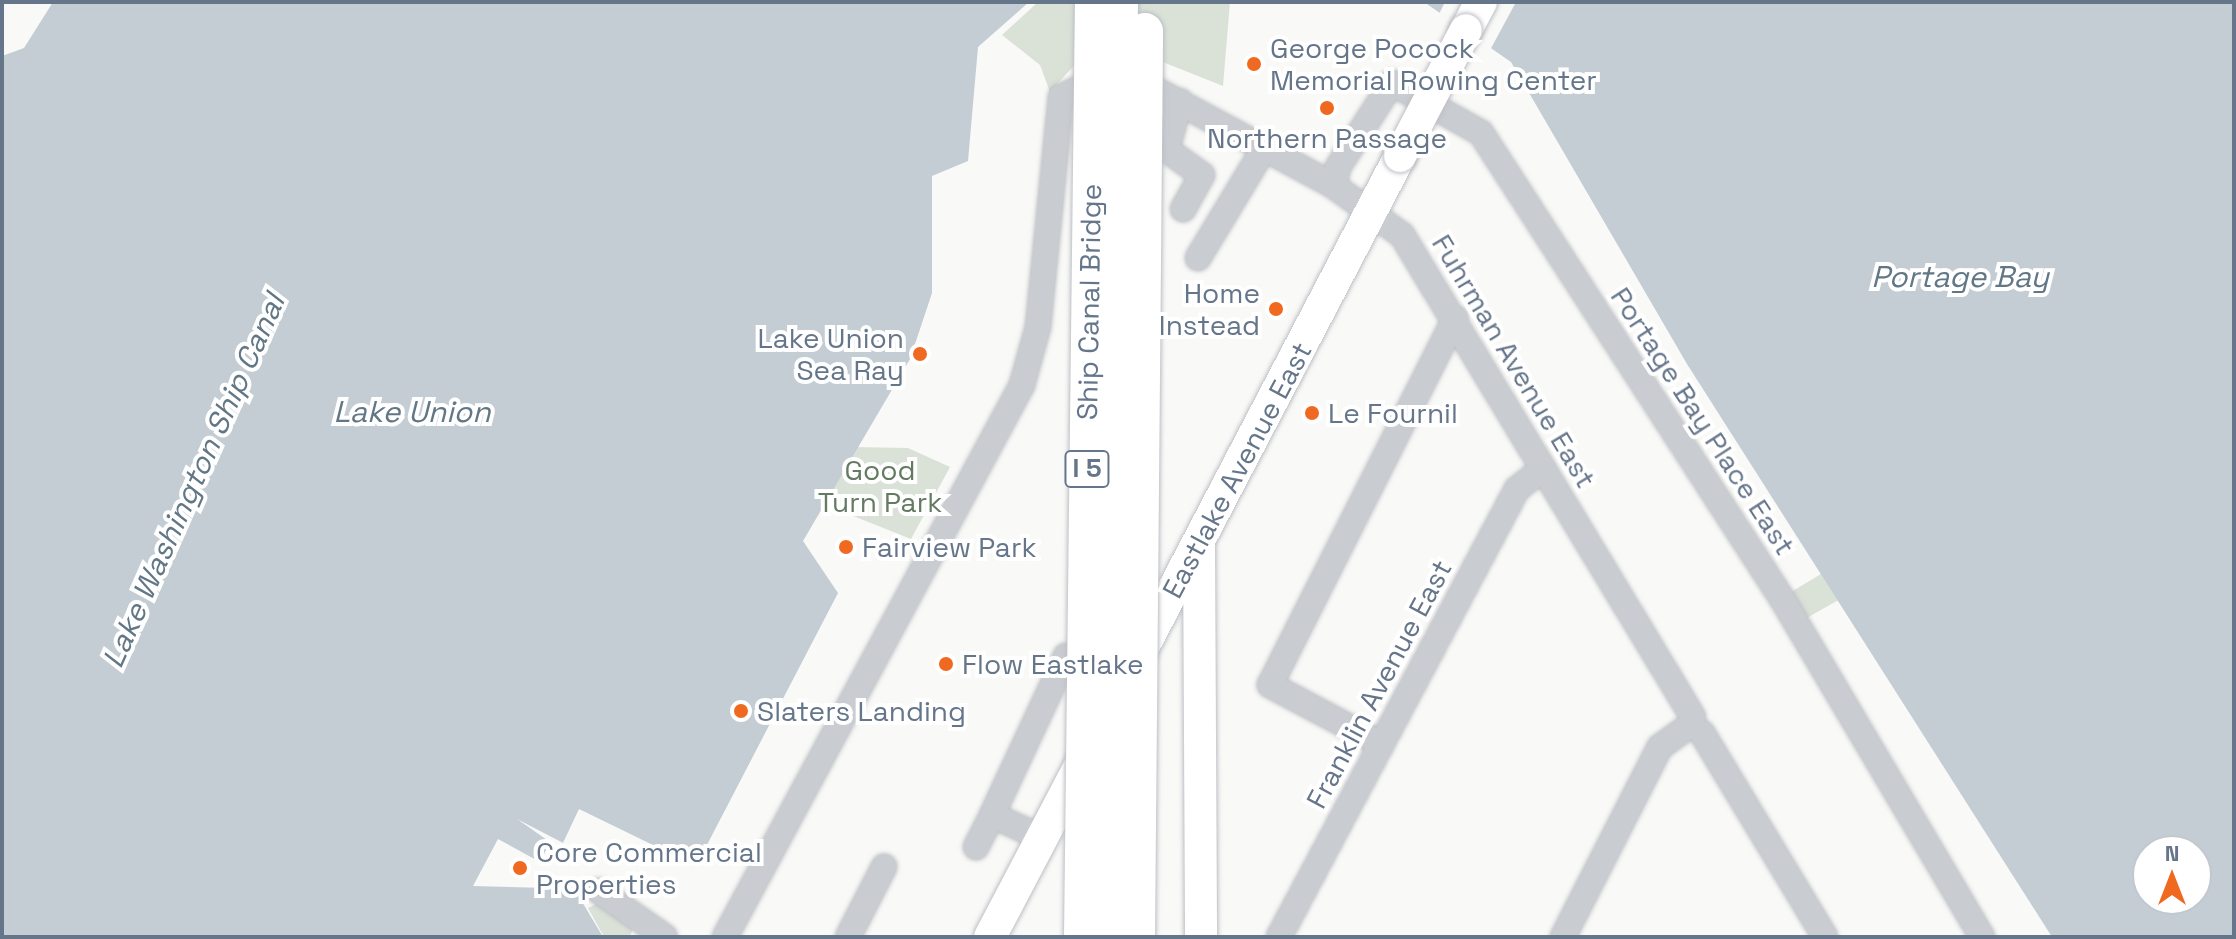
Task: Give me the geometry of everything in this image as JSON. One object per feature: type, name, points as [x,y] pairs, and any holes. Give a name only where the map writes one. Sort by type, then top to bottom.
[{"type":"highway","name":"Ship Canal Bridge","points":[[1082,937],[1093,2]]},
{"type":"highway","name":"Ship Canal Bridge","points":[[1110,937],[1120,2]]},
{"type":"highway","name":"Ship Canal Bridge","points":[[1137,937],[1145,2]]},
{"type":"main road","name":"Eastlake Avenue East","points":[[990,937],[1481,2]]},
{"type":"main road","points":[[1199,542],[1201,937]]},
{"type":"street","name":"Fuhrman Avenue East","points":[[725,937],[1022,385],[1038,327],[1061,97],[1119,70],[1265,147],[1372,209],[1414,249],[1695,725],[1825,937]]},
{"type":"street","name":"Portage Bay Place East","points":[[1334,186],[1338,167],[1392,83],[1481,133],[1781,597],[1982,937]]},
{"type":"street","points":[[1180,101],[1167,150],[1202,175],[1183,209]]},
{"type":"street","points":[[1198,258],[1265,147]]},
{"type":"street","points":[[1381,744],[1270,685],[1455,318]]},
{"type":"street","name":"Franklin Avenue East","points":[[1279,937],[1517,489],[1543,469]]},
{"type":"street","points":[[976,847],[1066,656],[1128,676]]},
{"type":"street","points":[[1563,937],[1660,747],[1695,725]]},
{"type":"street","points":[[992,815],[1042,838]]},
{"type":"street","points":[[848,937],[884,867]]},
{"type":"street","points":[[599,891],[665,937]]},
{"type":"green space","points":[[1038,2],[1230,2],[1223,86],[1125,47],[1079,60],[1050,92],[1040,65],[1002,35]]},
{"type":"green space","name":"Good Turn Park","points":[[853,447],[908,448],[950,467],[911,539],[823,504]]},
{"type":"green space","points":[[1826,571],[1842,598],[1796,624],[1781,598]]},
{"type":"green space","points":[[600,902],[633,928],[630,937],[604,937],[588,908]]},
{"type":"water","name":"Lake Union","points":[[53,2],[1029,2],[978,47],[968,161],[932,176],[932,293],[910,359],[803,541],[838,593],[696,866],[579,809],[544,883],[575,890],[603,937],[2,937],[2,56],[24,48]]},
{"type":"water","name":"Portage Bay","points":[[1424,2],[2234,2],[2234,937],[2052,937],[1687,364],[1511,62]]},
{"type":"pier","points":[[1445,2],[1516,2],[1489,52],[1438,16]]},
{"type":"pier","points":[[517,819],[567,845],[549,888],[473,886],[498,839],[540,862],[550,842]]},
{"type":"place","name":"George Pocock Memorial Rowing Center","points":[[1254,64]]},
{"type":"place","name":"Northern Passage","points":[[1327,108]]},
{"type":"place","name":"Home Instead","points":[[1276,309]]},
{"type":"place","name":"Lake Union Sea Ray","points":[[920,354]]},
{"type":"place","name":"Le Fournil","points":[[1312,413]]},
{"type":"place","name":"Fairview Park","points":[[846,547]]},
{"type":"place","name":"Flow Eastlake","points":[[946,664]]},
{"type":"place","name":"Slaters Landing","points":[[741,711]]},
{"type":"place","name":"Core Commercial Properties","points":[[520,868]]},
{"type":"water label","name":"Lake Washington Ship Canal","points":[[194,481]]}]
